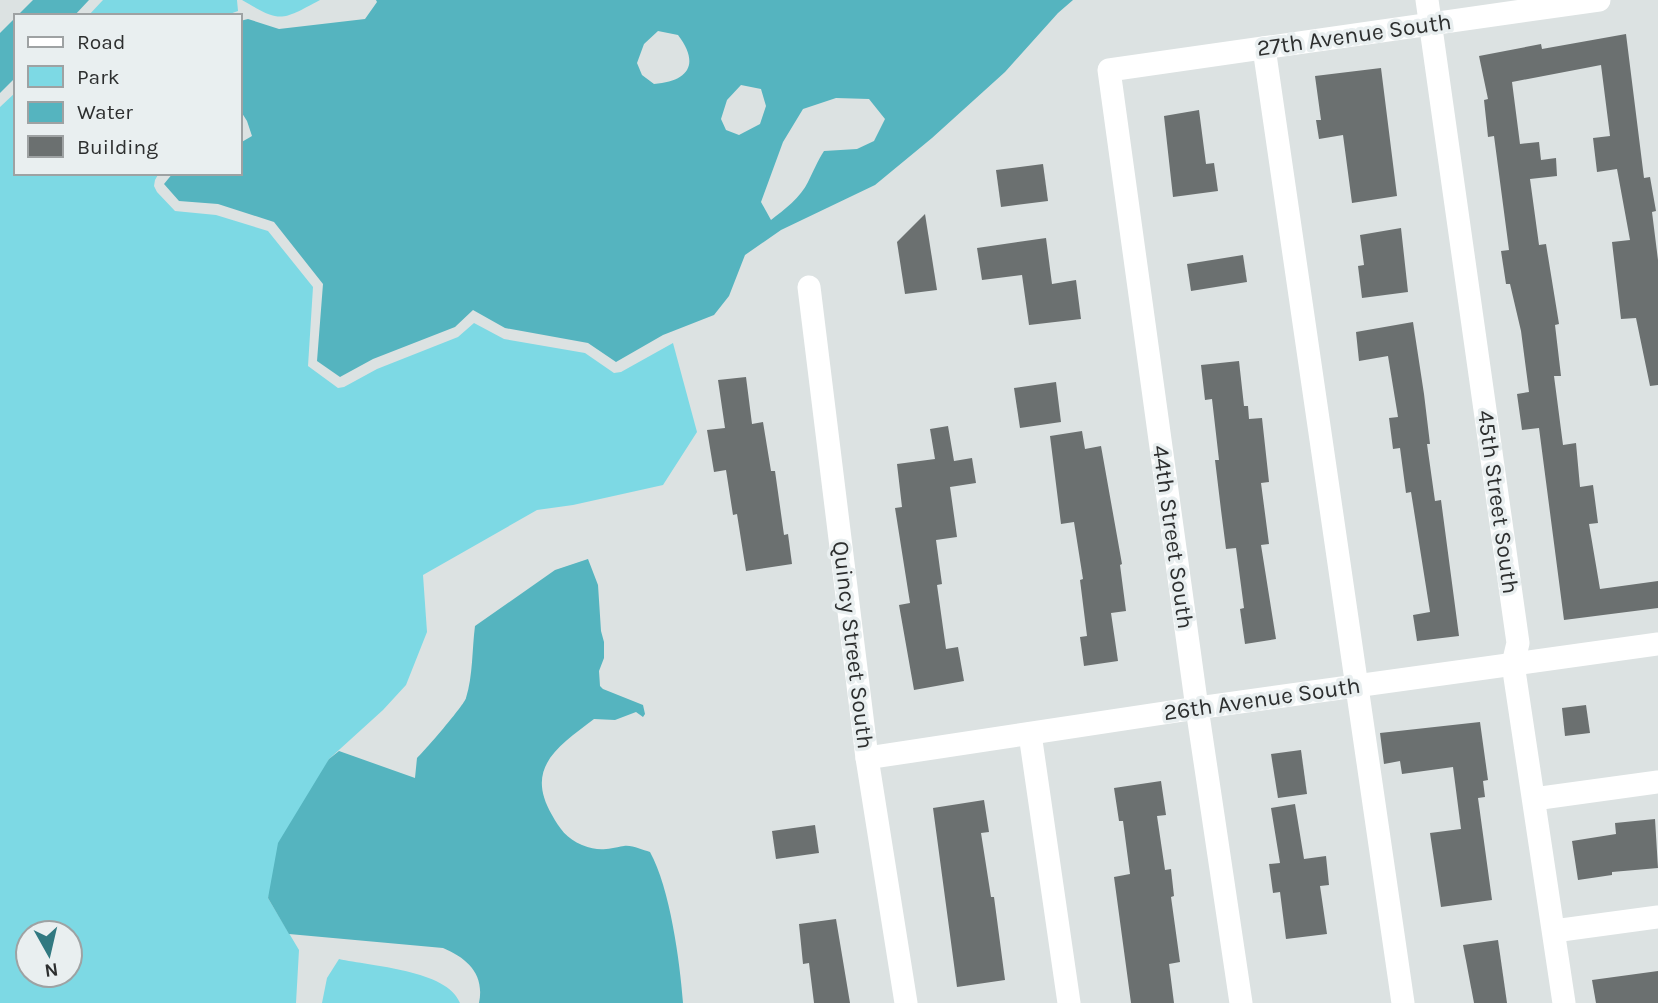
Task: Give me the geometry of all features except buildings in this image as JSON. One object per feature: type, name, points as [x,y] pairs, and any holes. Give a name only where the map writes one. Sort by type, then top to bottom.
[{"type":"street","name":"45th Street South","points":[[1427,0],[1518,643],[1513,664],[1564,1003]]},
{"type":"street","name":"27th Avenue South","points":[[1109,70],[1599,0]]},
{"type":"street","points":[[1264,48],[1403,1003]]},
{"type":"street","name":"44th Street South","points":[[1109,70],[1197,708],[1241,1003]]},
{"type":"street","name":"Quincy Street South","points":[[809,287],[867,758],[906,1003]]},
{"type":"street","name":"26th Avenue South","points":[[867,758],[1197,708],[1658,644]]},
{"type":"street","points":[[1030,734],[1069,1003]]},
{"type":"street","points":[[1534,799],[1658,782]]},
{"type":"street","points":[[1554,931],[1658,917]]},
{"type":"green space","points":[[103,0],[237,0],[238,11],[230,14],[90,14]]},
{"type":"green space","points":[[242,0],[320,0],[297,12],[274,16]]},
{"type":"green space","points":[[14,94],[14,175],[158,175],[154,186],[175,211],[216,215],[268,231],[313,287],[308,366],[338,388],[377,369],[458,337],[474,323],[504,339],[585,353],[614,373],[621,372],[673,343],[697,432],[663,485],[573,505],[537,510],[423,575],[427,632],[406,685],[329,759],[268,898],[299,950],[296,1003],[0,1003],[0,107]]},
{"type":"green space","points":[[339,959],[425,976],[453,992],[460,1003],[322,1003],[327,978]]},
{"type":"water","points":[[33,0],[89,0],[76,14],[19,14]]},
{"type":"water","points":[[376,0],[1073,0],[1005,72],[875,185],[781,230],[745,255],[729,296],[714,315],[663,335],[616,362],[588,343],[505,328],[473,310],[455,327],[373,359],[340,377],[317,361],[323,284],[274,222],[218,204],[179,201],[164,184],[171,175],[242,175],[242,142],[252,136],[242,113],[242,20],[248,19],[279,29],[365,19]],"holes":[[[658,31],[678,35],[688,54],[687,69],[676,79],[654,84],[642,75],[637,63],[644,44]],[[741,85],[761,89],[766,106],[760,124],[739,135],[726,130],[721,119],[727,100]],[[836,98],[869,99],[885,119],[874,141],[857,149],[824,151],[801,193],[771,220],[761,202],[783,142],[803,109]]]},
{"type":"water","points":[[14,19],[14,79],[0,93],[0,33]]},
{"type":"water","points":[[588,559],[598,585],[604,642],[604,658],[599,671],[600,686],[643,705],[645,714],[643,717],[636,712],[615,720],[594,719],[569,739],[549,759],[542,784],[544,798],[561,829],[577,843],[598,849],[627,846],[650,852],[668,905],[677,947],[683,1003],[479,1003],[477,975],[467,962],[443,948],[289,934],[268,898],[278,843],[329,759],[339,751],[415,778],[417,758],[466,698],[475,626],[555,570]]}]
